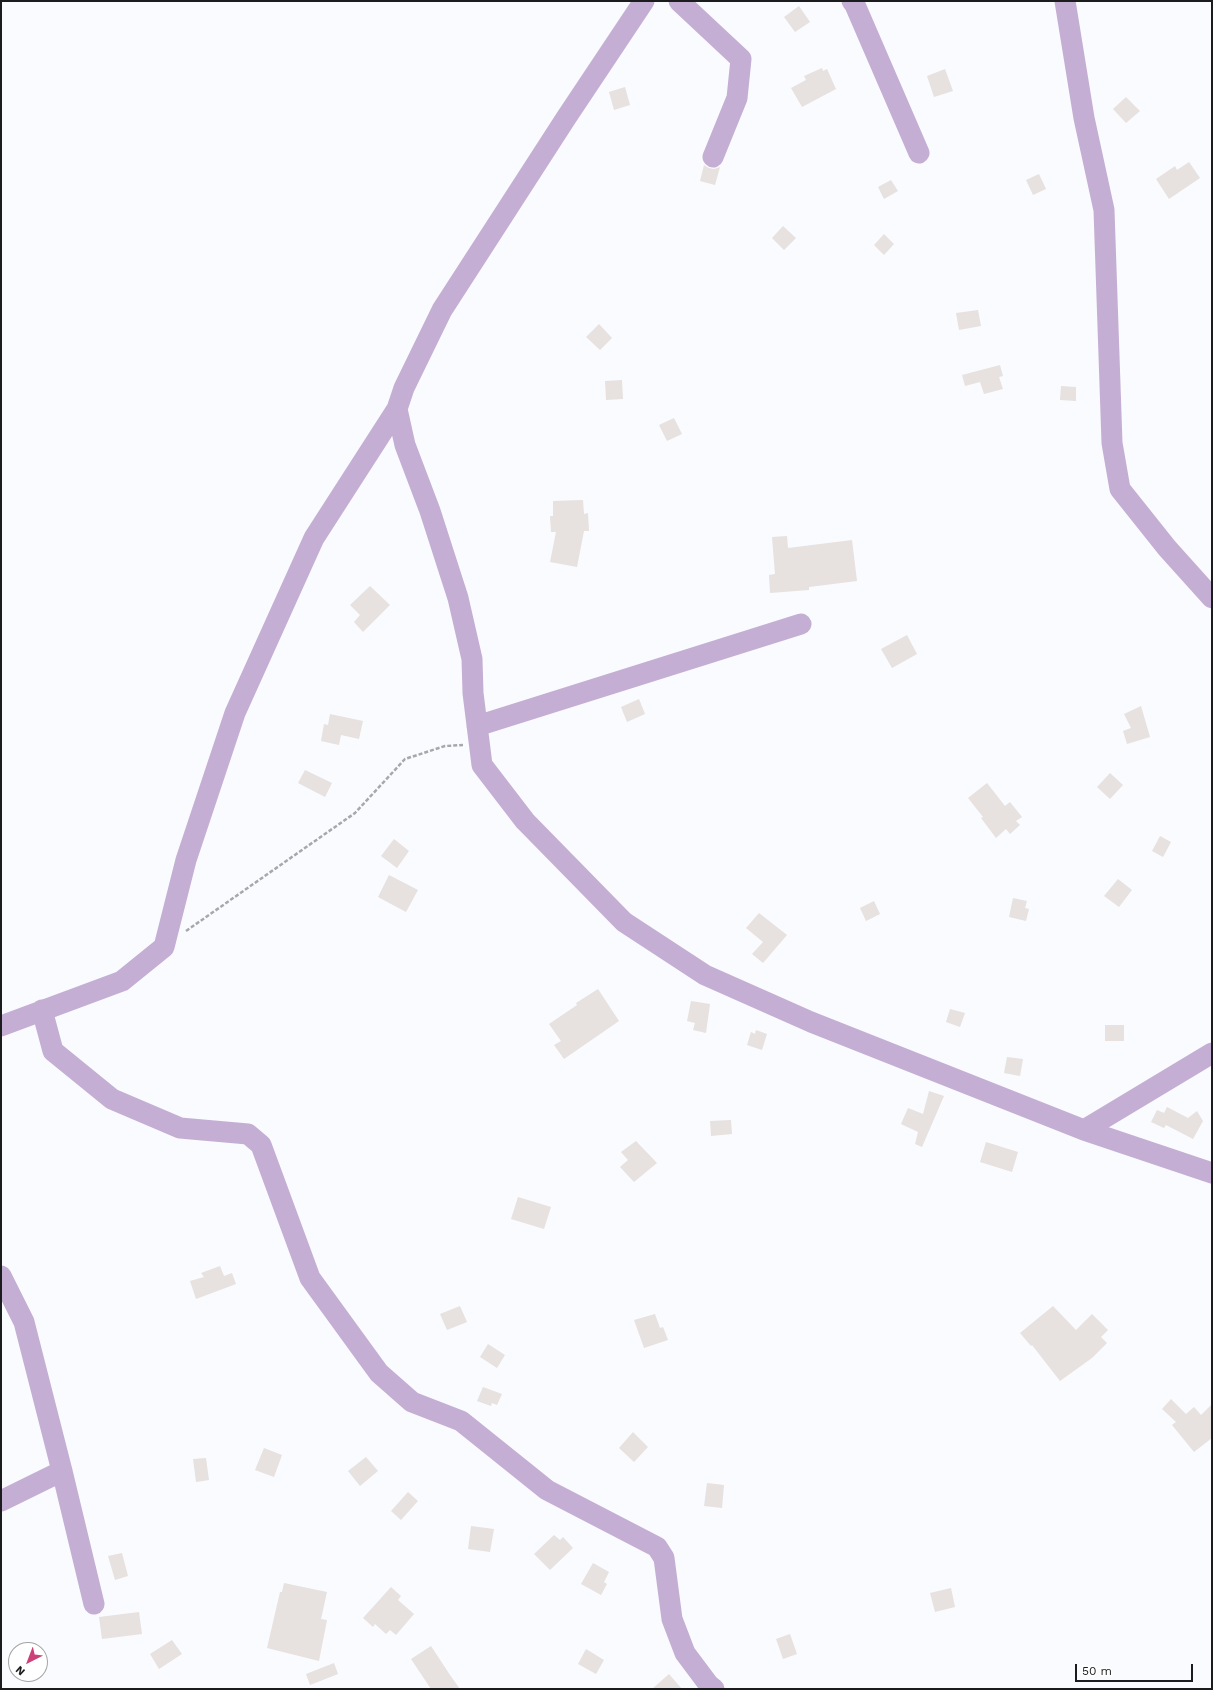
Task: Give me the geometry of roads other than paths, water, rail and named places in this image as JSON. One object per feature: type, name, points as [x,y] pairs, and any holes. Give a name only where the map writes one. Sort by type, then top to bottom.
[{"type":"street","points":[[4,1023],[122,981],[164,947],[186,860],[235,713],[314,538],[397,409],[404,388],[442,310],[566,118],[644,1]]},
{"type":"street","points":[[679,1],[742,59],[737,98],[713,157]]},
{"type":"street","points":[[852,1],[919,153]]},
{"type":"street","points":[[1065,1],[1068,32],[1084,118],[1104,210],[1112,443],[1120,489],[1167,548],[1212,598]]},
{"type":"street","points":[[397,409],[405,445],[430,511],[458,598],[472,659],[473,693],[482,765],[525,821],[624,922],[699,971],[811,1022],[1084,1130],[1212,1174]]},
{"type":"street","points":[[478,735],[802,624]]},
{"type":"street","points":[[42,1010],[53,1051],[112,1099],[180,1128],[248,1134],[261,1145],[310,1278],[379,1373],[412,1402],[460,1422],[547,1490],[658,1547],[664,1558],[672,1619],[685,1653],[709,1685],[714,1689]]},
{"type":"street","points":[[1084,1130],[1212,1052]]},
{"type":"street","points":[[1,1276],[24,1322],[94,1604]]},
{"type":"street","points":[[1,1501],[62,1471]]}]
